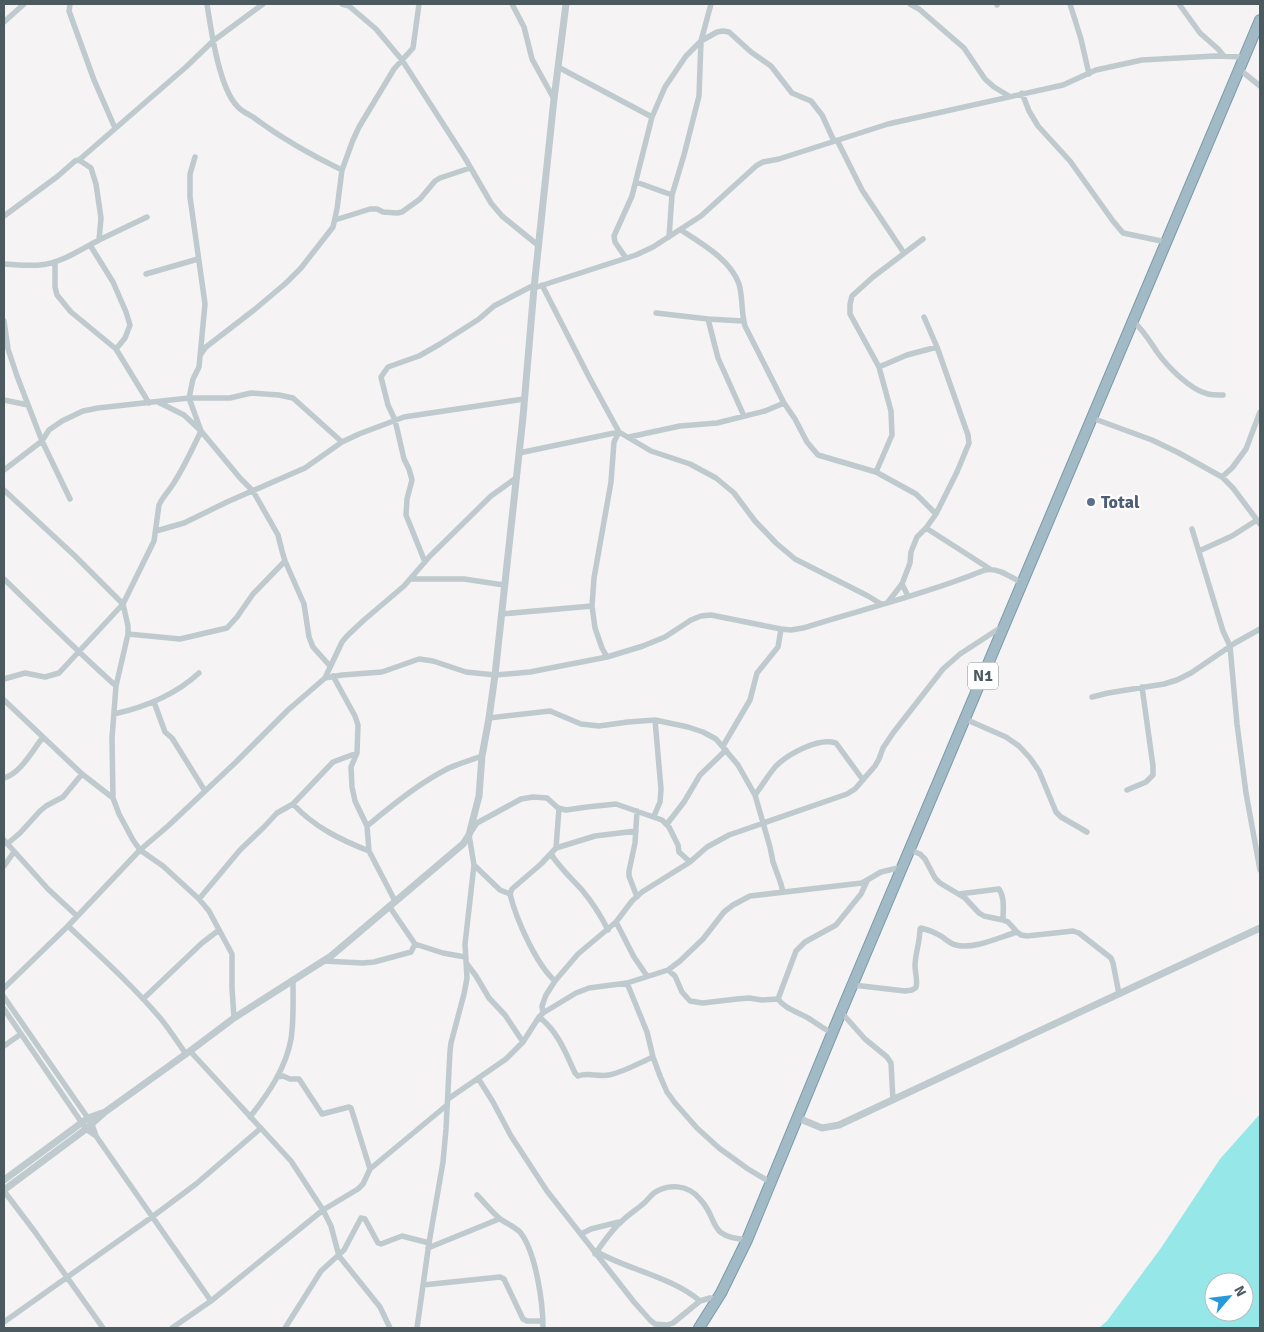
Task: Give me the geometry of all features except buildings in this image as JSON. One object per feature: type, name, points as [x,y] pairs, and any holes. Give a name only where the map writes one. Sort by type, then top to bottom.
[{"type":"highway","name":"N1","points":[[700,1328],[717,1300],[747,1240],[841,1012],[1260,20]]},
{"type":"street","points":[[4,22],[24,4]]},
{"type":"street","points":[[70,4],[69,11],[94,80],[115,128]]},
{"type":"street","points":[[207,4],[213,41],[222,75],[229,93],[238,107],[313,156],[342,170]]},
{"type":"street","points":[[4,216],[75,161],[79,160],[186,67],[213,41],[263,4]]},
{"type":"street","points":[[342,4],[348,5],[376,29],[402,60],[491,203],[502,216],[539,246]]},
{"type":"street","points":[[201,354],[206,347],[254,310],[296,272],[333,228],[342,170],[353,140],[394,69],[413,48],[419,4]]},
{"type":"street","points":[[512,4],[524,27],[532,59],[554,99]]},
{"type":"street","points":[[418,1328],[428,1246],[443,1162],[450,1051],[467,978],[465,956],[474,865],[469,835],[479,796],[482,756],[495,675],[537,286],[539,246],[554,99],[566,4]]},
{"type":"street","points":[[669,237],[672,195],[699,96],[701,41],[711,4]]},
{"type":"street","points":[[910,4],[919,9],[964,48],[986,79],[994,87],[1009,96]]},
{"type":"street","points":[[1070,4],[1089,74]]},
{"type":"street","points":[[1179,4],[1200,32],[1224,56]]},
{"type":"street","points":[[626,258],[614,242],[614,236],[632,196],[652,117],[670,77],[686,56],[701,41],[717,32],[723,31],[729,32],[770,66],[792,93],[811,101],[822,115],[862,190],[904,253]]},
{"type":"street","points":[[425,562],[406,515],[407,499],[412,480],[404,459],[395,420],[388,405],[381,377],[388,367],[420,356],[494,306],[537,286],[636,255],[653,247],[701,216],[756,166],[763,162],[779,159],[888,124],[1064,84],[1096,70],[1142,60],[1224,56],[1244,57]]},
{"type":"street","points":[[558,66],[652,117]]},
{"type":"street","points":[[1240,69],[1260,86]]},
{"type":"street","points":[[1022,93],[1029,111],[1038,126],[1070,161],[1118,227],[1128,235],[1166,242]]},
{"type":"street","points":[[4,679],[25,673],[45,677],[59,673],[123,604],[152,546],[161,500],[174,484],[201,431],[189,398],[193,379],[199,367],[205,304],[190,196],[190,174],[195,157]]},
{"type":"street","points":[[79,160],[91,168],[96,184],[101,218],[99,240]]},
{"type":"street","points":[[335,220],[370,209],[377,209],[383,212],[402,212],[420,199],[435,181],[470,168]]},
{"type":"street","points":[[636,182],[672,195]]},
{"type":"street","points":[[4,264],[34,265],[55,262],[147,218]]},
{"type":"street","points":[[681,230],[715,253],[735,273],[740,285],[745,326],[784,403],[807,442],[818,455],[876,472],[916,494],[936,514]]},
{"type":"street","points":[[876,472],[892,435],[892,412],[879,367],[850,314],[850,304],[852,296],[873,277],[923,239]]},
{"type":"street","points":[[90,245],[113,282],[130,325],[125,338],[116,349]]},
{"type":"street","points":[[146,274],[198,259]]},
{"type":"street","points":[[55,262],[55,287],[57,295],[71,312],[116,349],[149,403]]},
{"type":"street","points":[[537,286],[619,432],[651,451],[690,464],[716,478],[734,493],[755,522],[776,544],[795,559],[881,604]]},
{"type":"street","points":[[656,314],[743,321]]},
{"type":"street","points":[[888,602],[902,584],[917,537],[936,514],[969,443],[968,435],[937,347],[924,317]]},
{"type":"street","points":[[708,319],[718,358],[744,416]]},
{"type":"street","points":[[4,321],[8,349],[28,405],[42,441],[70,499]]},
{"type":"street","points":[[1133,321],[1142,329],[1166,362],[1182,378],[1207,394],[1223,395]]},
{"type":"street","points":[[879,367],[907,355],[937,347]]},
{"type":"street","points":[[4,470],[42,441],[49,430],[62,421],[83,411],[189,398],[230,398],[251,393],[293,398],[342,442]]},
{"type":"street","points":[[156,531],[184,523],[305,468],[342,442],[395,420],[410,416],[524,399]]},
{"type":"street","points":[[4,400],[28,405]]},
{"type":"street","points":[[158,402],[184,415],[201,431],[253,491],[278,535],[285,561],[304,604],[309,637],[313,648],[330,666]]},
{"type":"street","points":[[629,437],[680,426],[717,423],[765,411],[784,403]]},
{"type":"street","points":[[1222,477],[1232,468],[1246,449],[1260,412]]},
{"type":"street","points":[[1092,418],[1152,440],[1222,477],[1233,488],[1259,522],[1199,551]]},
{"type":"street","points":[[519,452],[619,432]]},
{"type":"street","points":[[606,657],[595,628],[592,606],[594,578],[611,482],[614,442],[619,432]]},
{"type":"street","points":[[4,988],[78,916],[140,850],[236,762],[288,710],[325,678],[342,642],[347,636],[397,593],[491,496],[516,478]]},
{"type":"street","points":[[4,490],[123,604],[128,634],[116,686],[112,738],[113,798],[119,814],[140,850],[163,866],[199,899],[219,930],[232,954],[234,1018]]},
{"type":"street","points":[[926,528],[990,569],[1022,583]]},
{"type":"street","points":[[1192,529],[1223,631],[1230,646],[1246,793],[1260,870]]},
{"type":"street","points":[[128,634],[180,639],[227,628],[237,618],[253,594],[285,561]]},
{"type":"street","points":[[325,678],[382,672],[412,661],[426,659],[466,672],[495,675],[530,672],[606,657],[643,646],[665,637],[691,620],[701,616],[711,615],[791,630],[955,582],[990,569]]},
{"type":"street","points":[[410,579],[464,578],[504,586]]},
{"type":"street","points":[[4,579],[78,652],[116,686]]},
{"type":"street","points":[[902,584],[908,596]]},
{"type":"street","points":[[501,614],[592,606]]},
{"type":"street","points":[[653,1057],[607,1075],[584,1074],[578,1076],[554,1031],[541,1015],[546,995],[578,954],[608,930],[636,897],[690,862],[704,849],[729,835],[847,794],[855,789],[875,766],[883,748],[893,733],[943,669],[967,649],[1005,624]]},
{"type":"street","points":[[666,824],[684,802],[700,775],[725,748],[750,700],[757,673],[778,647],[781,629]]},
{"type":"street","points":[[1092,697],[1177,680],[1260,629]]},
{"type":"street","points":[[114,714],[154,702],[171,694],[199,673]]},
{"type":"street","points":[[333,676],[358,725],[356,753],[351,767],[352,787],[355,800],[367,826],[369,851],[392,904],[415,944],[443,953],[465,956]]},
{"type":"street","points":[[1127,790],[1146,782],[1153,775],[1142,687]]},
{"type":"street","points":[[4,700],[82,774],[113,798]]},
{"type":"street","points":[[154,702],[165,732],[172,738],[205,791]]},
{"type":"street","points":[[489,718],[550,711],[581,724],[599,726],[655,720],[688,726],[716,739],[738,765],[755,795],[783,892]]},
{"type":"street","points":[[965,719],[1006,737],[1019,746],[1039,771],[1056,812],[1086,832]]},
{"type":"street","points":[[654,816],[660,802],[662,788],[655,720]]},
{"type":"street","points":[[4,778],[7,778],[22,766],[43,737]]},
{"type":"street","points":[[755,795],[776,766],[803,748],[816,743],[836,743],[863,780]]},
{"type":"street","points":[[199,899],[240,850],[277,813],[293,804],[334,762],[356,753]]},
{"type":"street","points":[[367,826],[423,783],[450,768],[482,756]]},
{"type":"street","points":[[78,916],[48,889],[6,842],[20,833],[40,810],[63,797],[82,774]]},
{"type":"street","points":[[4,1180],[105,1112],[234,1018],[331,956],[463,844],[477,823],[521,799],[533,797],[547,798],[552,804],[566,810],[616,804],[654,816],[666,824],[680,852],[690,862]]},
{"type":"street","points":[[293,804],[322,829],[369,851]]},
{"type":"street","points":[[556,848],[559,808]]},
{"type":"street","points":[[636,897],[629,871],[635,843],[637,811]]},
{"type":"street","points":[[510,894],[556,848],[595,836],[636,831]]},
{"type":"street","points":[[910,850],[920,854],[925,859],[935,878],[940,883],[971,903],[979,913],[1008,922],[1021,935],[1079,932],[1111,958],[1119,994]]},
{"type":"street","points":[[4,866],[14,852]]},
{"type":"street","points":[[551,854],[599,913],[608,930]]},
{"type":"street","points":[[474,865],[496,886],[510,894],[521,927],[528,941],[548,975],[555,982]]},
{"type":"street","points":[[172,1328],[211,1301],[323,1210],[358,1189],[363,1184],[370,1169],[448,1102],[506,1059],[522,1042],[541,1015],[576,993],[589,988],[627,983],[668,970],[680,962],[703,939],[724,912],[750,896],[862,883],[881,872],[902,867]]},
{"type":"street","points":[[778,999],[796,951],[805,942],[836,925],[861,894],[867,881]]},
{"type":"street","points":[[959,894],[999,889],[1004,900],[1003,920]]},
{"type":"street","points":[[616,922],[634,957],[647,976]]},
{"type":"street","points":[[68,926],[143,999],[188,1053],[262,1128],[291,1161],[323,1210],[331,1226],[338,1256],[380,1307],[390,1328]]},
{"type":"street","points":[[853,985],[905,991],[913,990],[916,985],[915,962],[921,928],[936,933],[951,944],[958,946],[970,946],[1017,932]]},
{"type":"street","points":[[798,1118],[822,1128],[839,1126],[1260,928]]},
{"type":"street","points":[[143,999],[202,943],[219,930]]},
{"type":"street","points":[[323,961],[374,962],[411,952],[415,944]]},
{"type":"street","points":[[467,964],[489,998],[505,1016],[522,1042]]},
{"type":"street","points":[[668,970],[675,976],[682,992],[690,1001],[703,1003],[749,998],[762,1000],[778,999]]},
{"type":"street","points":[[250,1117],[267,1095],[281,1069],[290,1042],[293,1025],[293,981]]},
{"type":"street","points":[[627,983],[647,1032],[653,1057],[667,1092],[681,1111],[719,1148],[770,1182]]},
{"type":"street","points":[[4,997],[90,1121],[96,1136],[211,1301]]},
{"type":"street","points":[[778,999],[779,1002],[787,1007],[833,1033]]},
{"type":"street","points":[[4,1009],[83,1126],[96,1136]]},
{"type":"street","points":[[841,1012],[864,1039],[891,1063],[893,1100]]},
{"type":"street","points":[[4,1046],[21,1034]]},
{"type":"street","points":[[276,1077],[283,1076],[290,1079],[300,1079],[322,1114],[349,1107],[352,1108],[370,1169]]},
{"type":"street","points":[[478,1078],[511,1136],[547,1192],[650,1320],[655,1324],[667,1325],[673,1323],[700,1301],[710,1298],[717,1300]]},
{"type":"street","points":[[83,1126],[4,1191],[103,1328]]},
{"type":"street","points":[[4,1322],[196,1184],[262,1128]]},
{"type":"street","points":[[596,1253],[621,1221],[646,1202],[654,1193],[667,1188],[678,1187],[691,1190],[700,1198],[710,1214],[712,1222],[722,1235],[729,1238],[747,1240]]},
{"type":"street","points":[[477,1195],[499,1219],[517,1229],[528,1246],[538,1282],[543,1328]]},
{"type":"street","points":[[285,1328],[321,1271],[344,1250],[361,1218],[365,1219],[380,1244],[402,1236],[428,1246],[499,1219]]},
{"type":"street","points":[[581,1234],[591,1229],[621,1221]]},
{"type":"street","points":[[596,1253],[673,1285],[700,1301]]},
{"type":"street","points":[[423,1285],[500,1277],[504,1279],[524,1319],[527,1321],[543,1320]]},
{"type":"water","points":[[1260,1114],[1260,1328],[1099,1328],[1107,1321],[1161,1248],[1220,1159]]},
{"type":"place","name":"Total","points":[[1091,502]]}]
